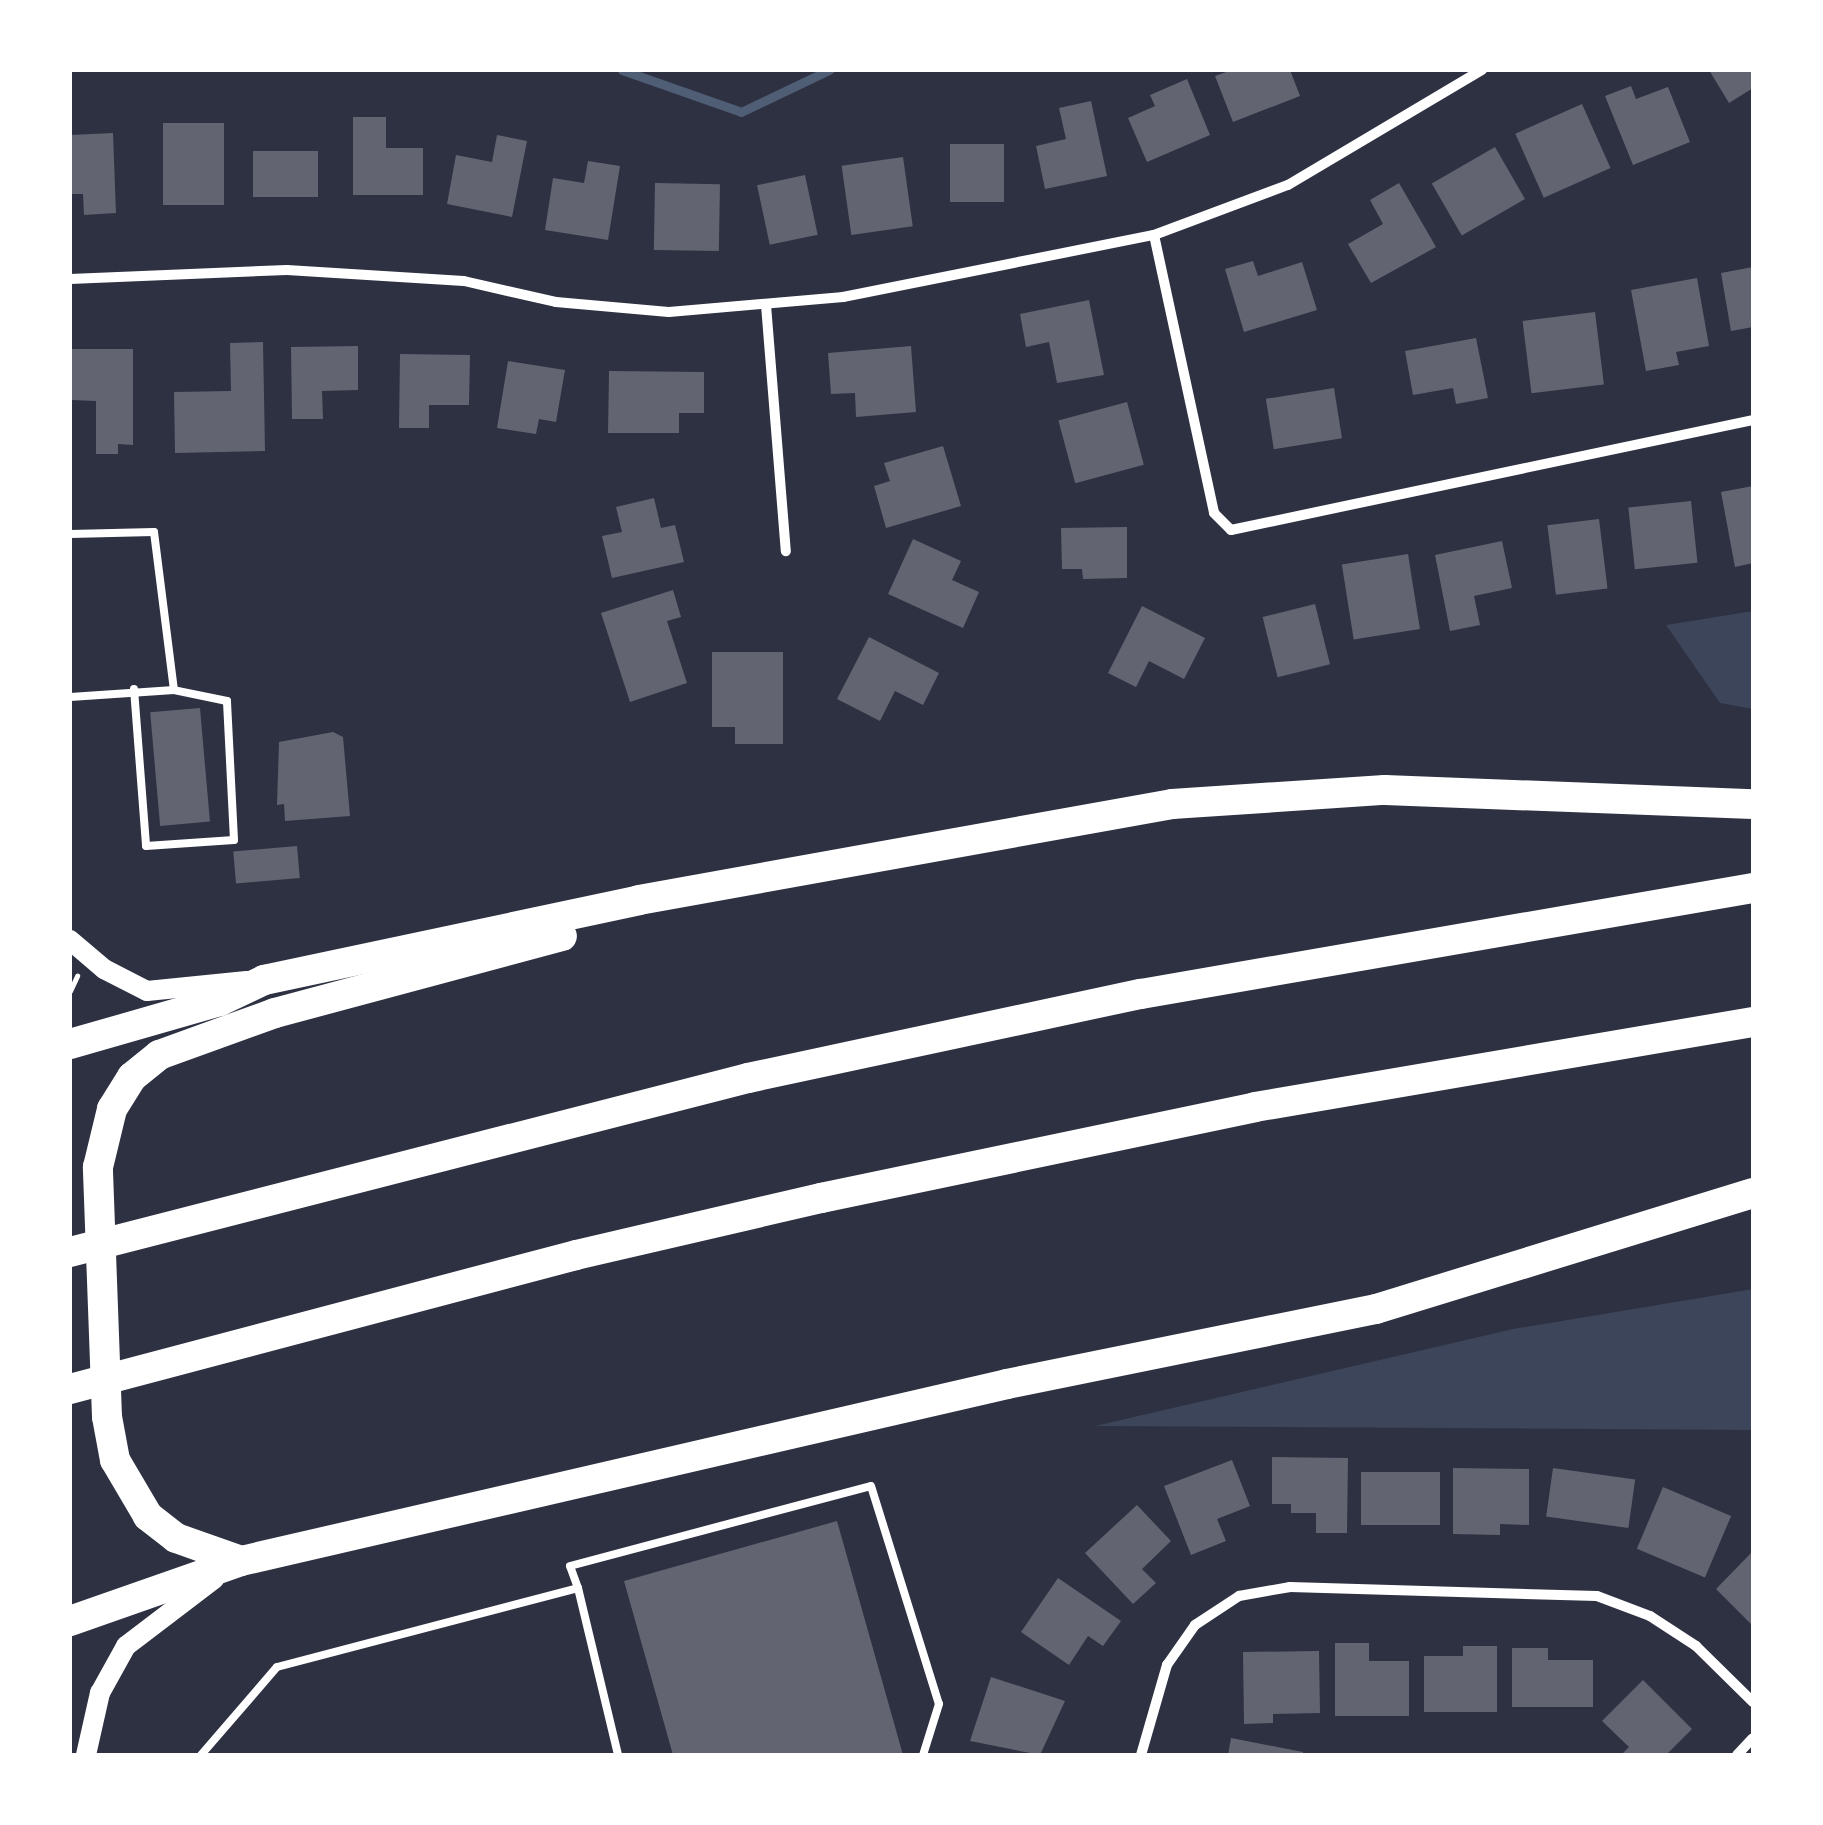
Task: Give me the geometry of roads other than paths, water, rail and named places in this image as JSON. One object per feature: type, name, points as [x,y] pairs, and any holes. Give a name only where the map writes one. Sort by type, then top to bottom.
[{"type":"highway","points":[[70,1044],[220,1001],[264,980],[639,900],[1172,804],[1385,790],[1753,804]]},
{"type":"highway","points":[[70,1252],[192,1217],[748,1078],[1141,994],[1753,888]]},
{"type":"highway","points":[[241,1561],[176,1538],[128,1490],[115,1460],[106,1417],[98,1167],[112,1109],[132,1078],[159,1056],[274,1014],[585,930],[639,900]]},
{"type":"highway","points":[[70,1388],[594,1250],[1050,1149],[1753,1022]]},
{"type":"highway","points":[[70,1621],[241,1561],[1007,1384],[1376,1309],[1753,1193]]},
{"type":"main road","points":[[70,940],[104,970],[147,990],[264,980]]},
{"type":"main road","points":[[86,1755],[100,1693],[126,1646],[241,1561]]},
{"type":"street","points":[[70,279],[287,270],[464,281],[556,302],[670,312],[843,297],[1154,235],[1288,185],[1482,70]]},
{"type":"street","points":[[1154,235],[1214,514],[1230,530],[1753,420]]},
{"type":"street","points":[[766,304],[786,551]]},
{"type":"street","points":[[1140,1755],[1167,1665],[1195,1624],[1239,1596],[1290,1587],[1597,1596],[1650,1616],[1696,1646],[1753,1702]]},
{"type":"street","points":[[1737,1755],[1753,1738]]},
{"type":"lane","points":[[70,534],[154,532],[174,690]]},
{"type":"lane","points":[[70,697],[134,689],[174,690],[227,701],[234,840],[146,846],[134,689]]},
{"type":"lane","points":[[618,1755],[570,1566],[871,1486],[938,1704],[923,1755]]},
{"type":"lane","points":[[201,1755],[277,1667],[578,1588]]},
{"type":"waterway","points":[[622,70],[741,112],[829,70]]}]
